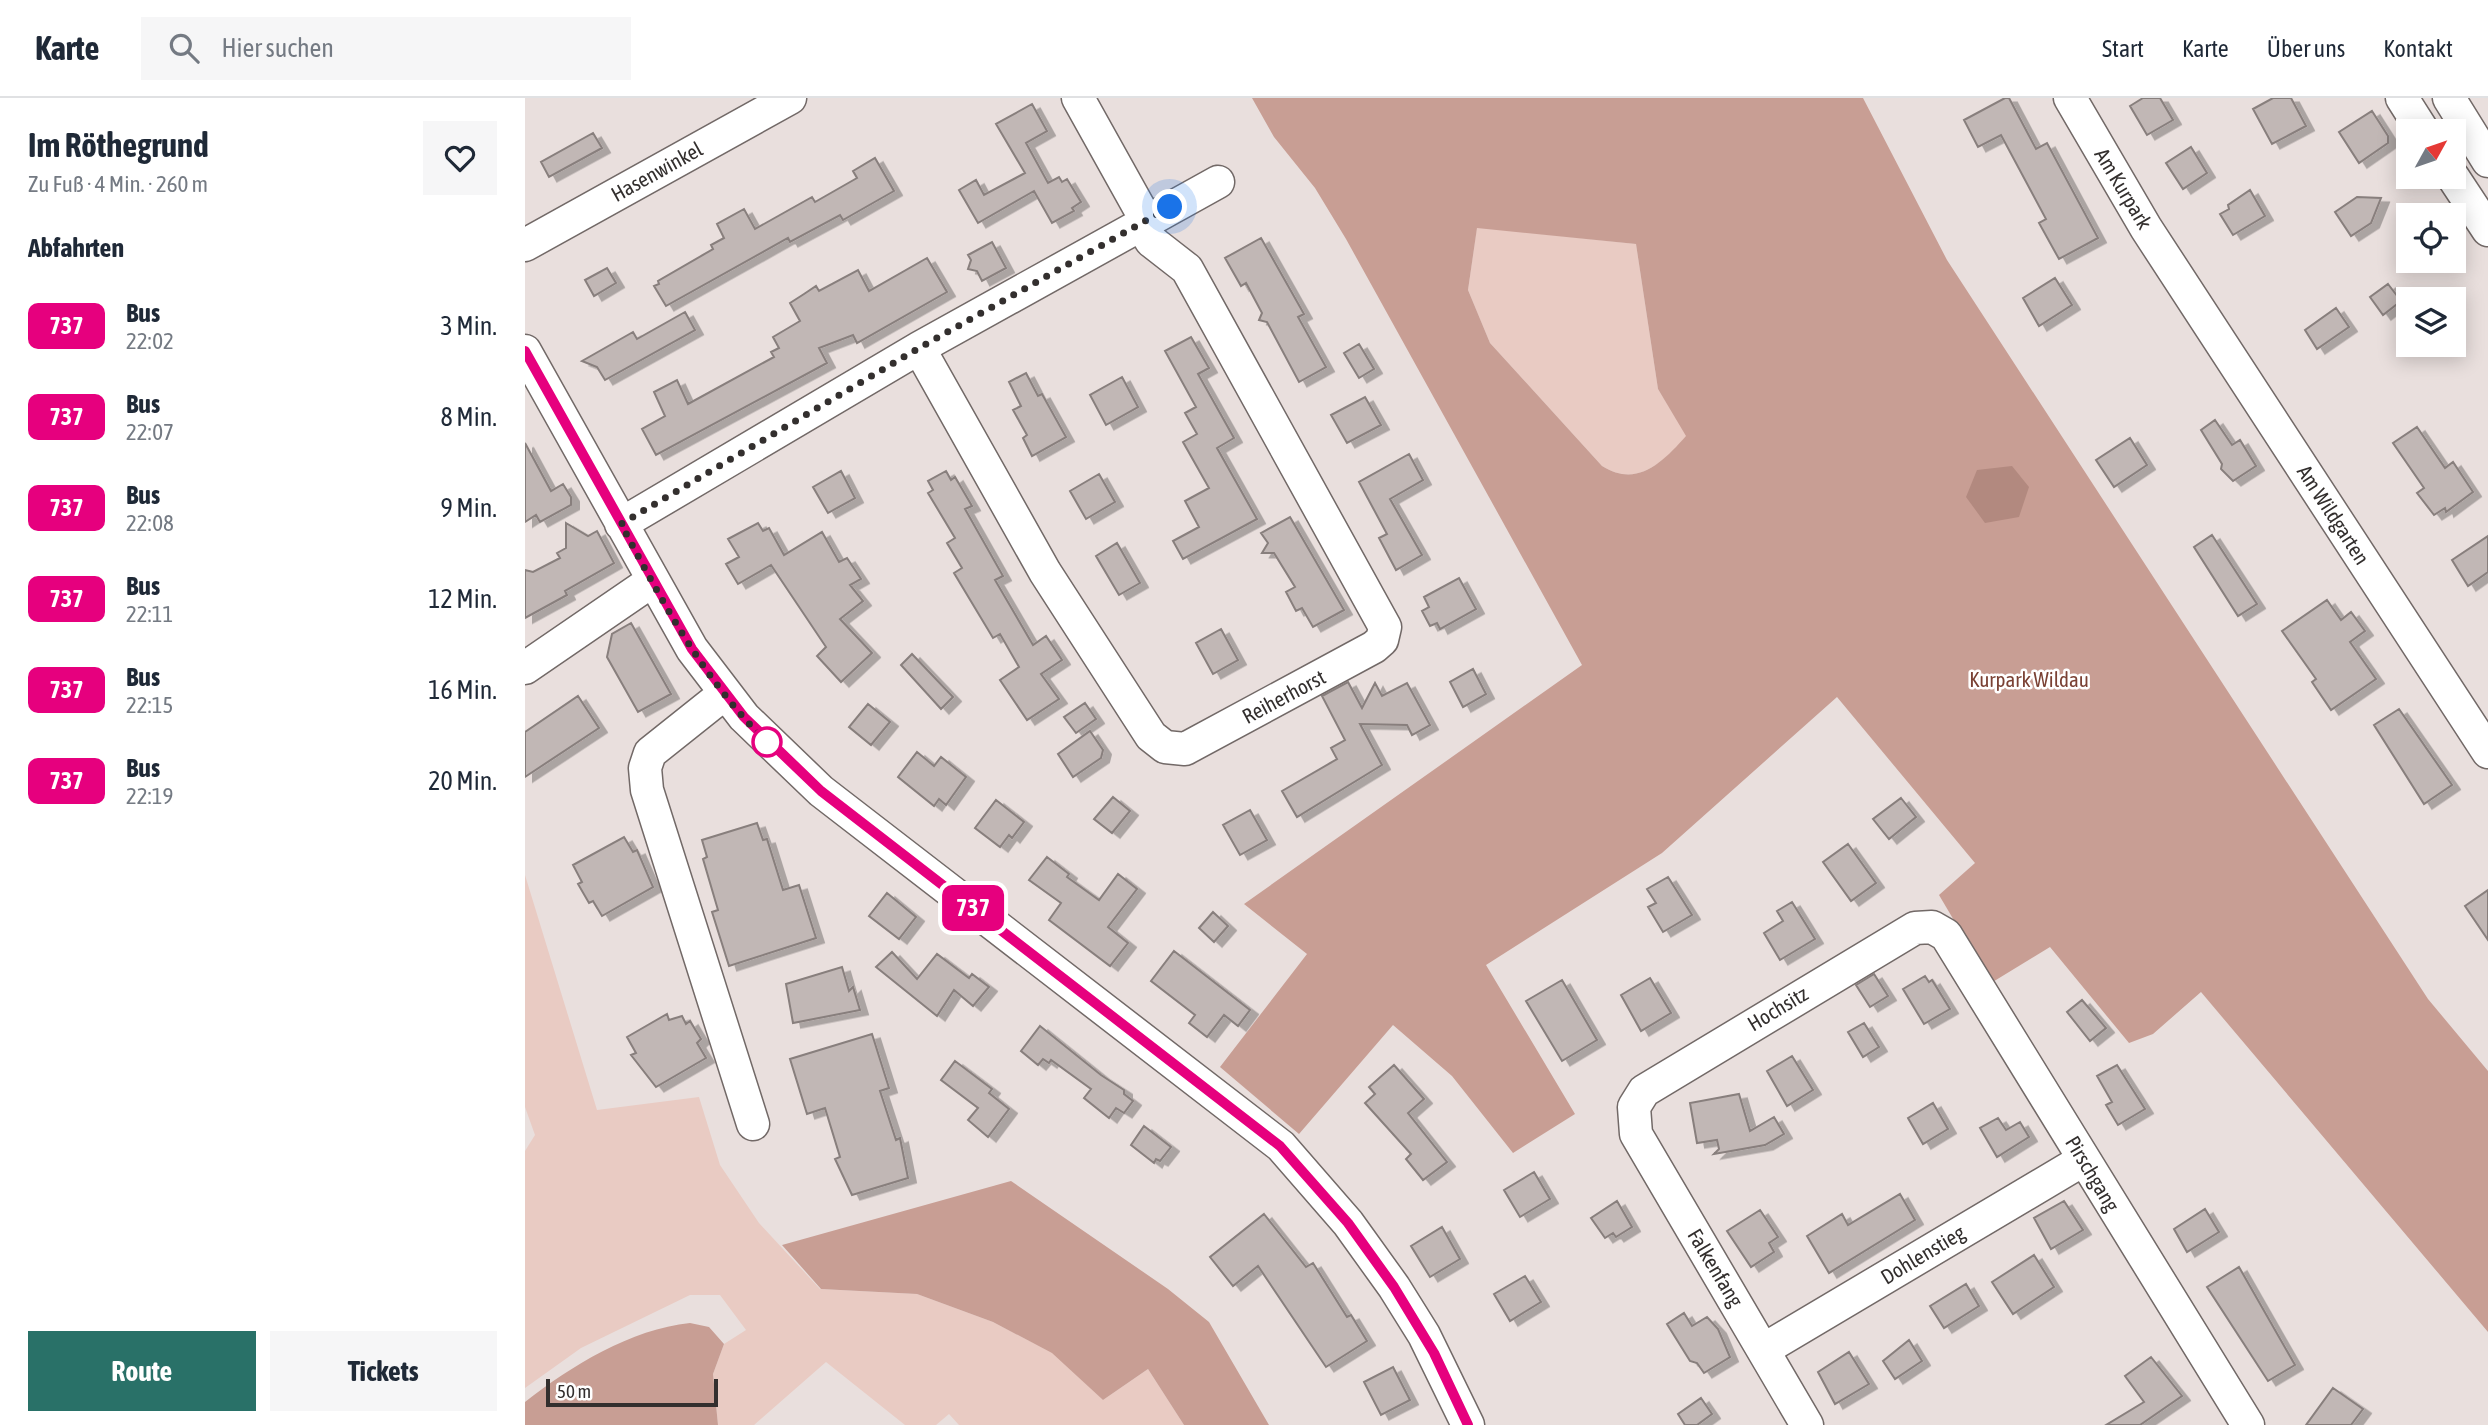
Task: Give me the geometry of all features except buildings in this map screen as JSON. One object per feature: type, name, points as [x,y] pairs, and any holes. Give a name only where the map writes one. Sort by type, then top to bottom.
[{"type":"street","name":"Hasenwinkel","points":[[525,245],[790,98]]},
{"type":"street","points":[[1078,98],[1144,222]]},
{"type":"street","name":"Am Kurpark","points":[[2070,98],[2178,278]]},
{"type":"street","points":[[2402,98],[2415,119]]},
{"type":"street","points":[[2452,104],[2488,161]]},
{"type":"street","points":[[621,524],[919,348],[1217,182]]},
{"type":"street","points":[[2461,189],[2488,230]]},
{"type":"street","name":"Reiherhorst","points":[[919,348],[1045,572],[1151,736],[1165,747],[1185,749],[1338,668],[1374,647],[1382,640],[1385,627],[1187,268],[1151,241],[1144,222]]},
{"type":"street","name":"Am Wildgarten","points":[[2178,278],[2488,752]]},
{"type":"street","points":[[525,351],[692,649],[725,694],[764,739],[821,791],[1280,1146],[1348,1223],[1394,1287],[1434,1353],[1468,1425]]},
{"type":"street","points":[[525,668],[652,581]]},
{"type":"street","points":[[725,694],[650,753],[645,768],[647,790],[754,1124]]},
{"type":"street","name":"Hochsitz","points":[[1634,1107],[1644,1091],[1793,1000],[1915,928],[1933,928]]},
{"type":"street","name":"Pirschgang","points":[[1933,928],[1946,935],[1973,976],[2241,1423]]},
{"type":"street","name":"Falkenfang","points":[[1634,1107],[1636,1134],[1807,1425]]},
{"type":"street","name":"Dohlenstieg","points":[[1763,1350],[2083,1160]]},
{"type":"shaded area","points":[[1477,227],[1636,244],[1658,389],[1687,436],[1668,455],[1638,473],[1615,472],[1602,466],[1490,343],[1468,290]]},
{"type":"shaded area","points":[[2012,466],[2029,487],[2019,517],[1985,523],[1966,497],[1977,470]]},
{"type":"shaded area","points":[[525,875],[597,1110],[699,1097],[720,1165],[759,1223],[820,1289],[917,1294],[993,1322],[1053,1353],[1103,1400],[1148,1369],[1184,1425],[959,1425],[949,1414],[936,1425],[905,1425],[826,1362],[754,1425],[718,1425],[713,1374],[724,1344],[746,1330],[720,1295],[690,1295],[581,1348],[525,1388],[525,1151],[535,1135],[525,1107]]},
{"type":"green space","name":"Kurpark Wildau","points":[[1252,98],[1863,98],[1947,260],[2428,999],[2488,1071],[2488,1332],[2201,992],[2153,1034],[2129,1043],[2050,947],[1991,983],[1939,895],[1975,863],[1837,697],[1662,853],[1486,965],[1575,1114],[1513,1153],[1452,1076],[1393,1025],[1299,1134],[1220,1067],[1307,954],[1244,904],[1582,665],[1346,239],[1315,188],[1274,137]],"holes":[[[1477,228],[1636,244],[1658,389],[1686,436],[1658,463],[1638,473],[1627,474],[1602,466],[1490,343],[1468,290]]]},
{"type":"green space","points":[[1011,1181],[1168,1289],[1209,1322],[1269,1425],[1184,1425],[1148,1369],[1103,1400],[1052,1353],[993,1322],[917,1294],[821,1289],[782,1245]]},
{"type":"green space","points":[[690,1323],[709,1327],[724,1344],[713,1374],[718,1425],[525,1425],[525,1402],[562,1375],[624,1341]]},
{"type":"bus line","name":"737","points":[[525,351],[692,649],[744,717],[783,758],[821,791],[1261,1128],[1280,1146],[1348,1223],[1394,1287],[1434,1353],[1468,1425]]},
{"type":"route","points":[[767,742],[725,694],[692,649],[621,524],[919,348],[1170,207]]}]
